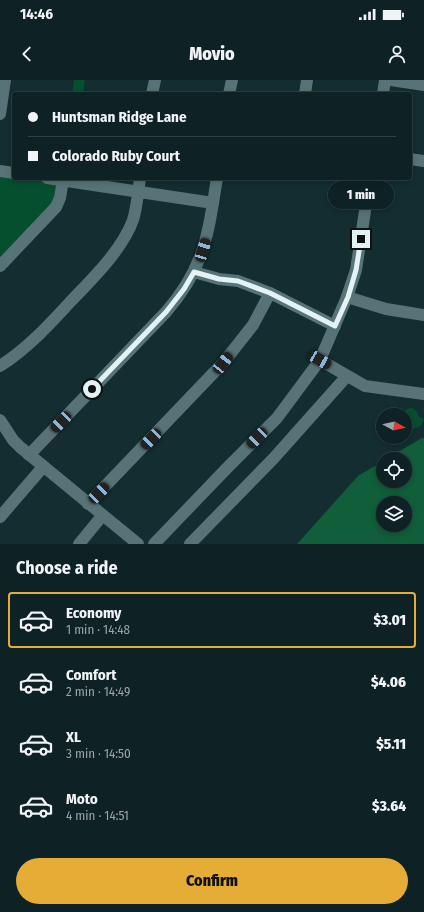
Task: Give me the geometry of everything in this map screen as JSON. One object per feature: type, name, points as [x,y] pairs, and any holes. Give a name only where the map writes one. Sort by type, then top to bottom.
[{"type":"street","points":[[0,114],[5,80]]},
{"type":"street","points":[[152,92],[154,80]]},
{"type":"street","points":[[230,92],[232,80]]},
{"type":"street","points":[[305,92],[307,80]]},
{"type":"street","points":[[383,92],[386,80]]},
{"type":"street","points":[[391,80],[424,84]]},
{"type":"street","points":[[412,159],[424,161]]},
{"type":"street","points":[[0,171],[12,173]]},
{"type":"street","points":[[0,266],[58,204],[62,180],[213,203]]},
{"type":"street","points":[[0,366],[10,360],[47,327],[120,246],[133,220],[140,180]]},
{"type":"street","points":[[30,455],[166,312],[184,289],[194,272],[207,237],[217,180]]},
{"type":"street","points":[[154,544],[277,418],[320,360],[348,297],[356,270],[370,180]]},
{"type":"street","points":[[194,272],[219,279],[238,281],[270,293],[335,326]]},
{"type":"street","points":[[88,504],[223,363],[253,325],[270,293]]},
{"type":"street","points":[[348,297],[386,309],[424,315]]},
{"type":"street","points":[[320,360],[365,386],[424,394]]},
{"type":"street","points":[[190,544],[273,459],[347,376]]},
{"type":"street","points":[[0,420],[13,440],[43,467],[138,544]]},
{"type":"street","points":[[0,517],[43,467]]},
{"type":"street","points":[[79,544],[102,516]]},
{"type":"green space","points":[[74,80],[85,80],[83,92],[72,92]]},
{"type":"green space","points":[[0,171],[12,177],[12,180],[63,180],[60,198],[0,266]]},
{"type":"green space","points":[[412,408],[413,410],[416,410],[419,417],[424,419],[421,426],[412,430]]},
{"type":"green space","points":[[424,438],[424,544],[297,544],[358,476],[376,465],[376,488],[412,488],[412,452],[398,452]]},
{"type":"route","points":[[92,389],[176,301],[194,272],[219,279],[238,281],[270,293],[335,326],[348,297],[356,270],[361,239]]}]
